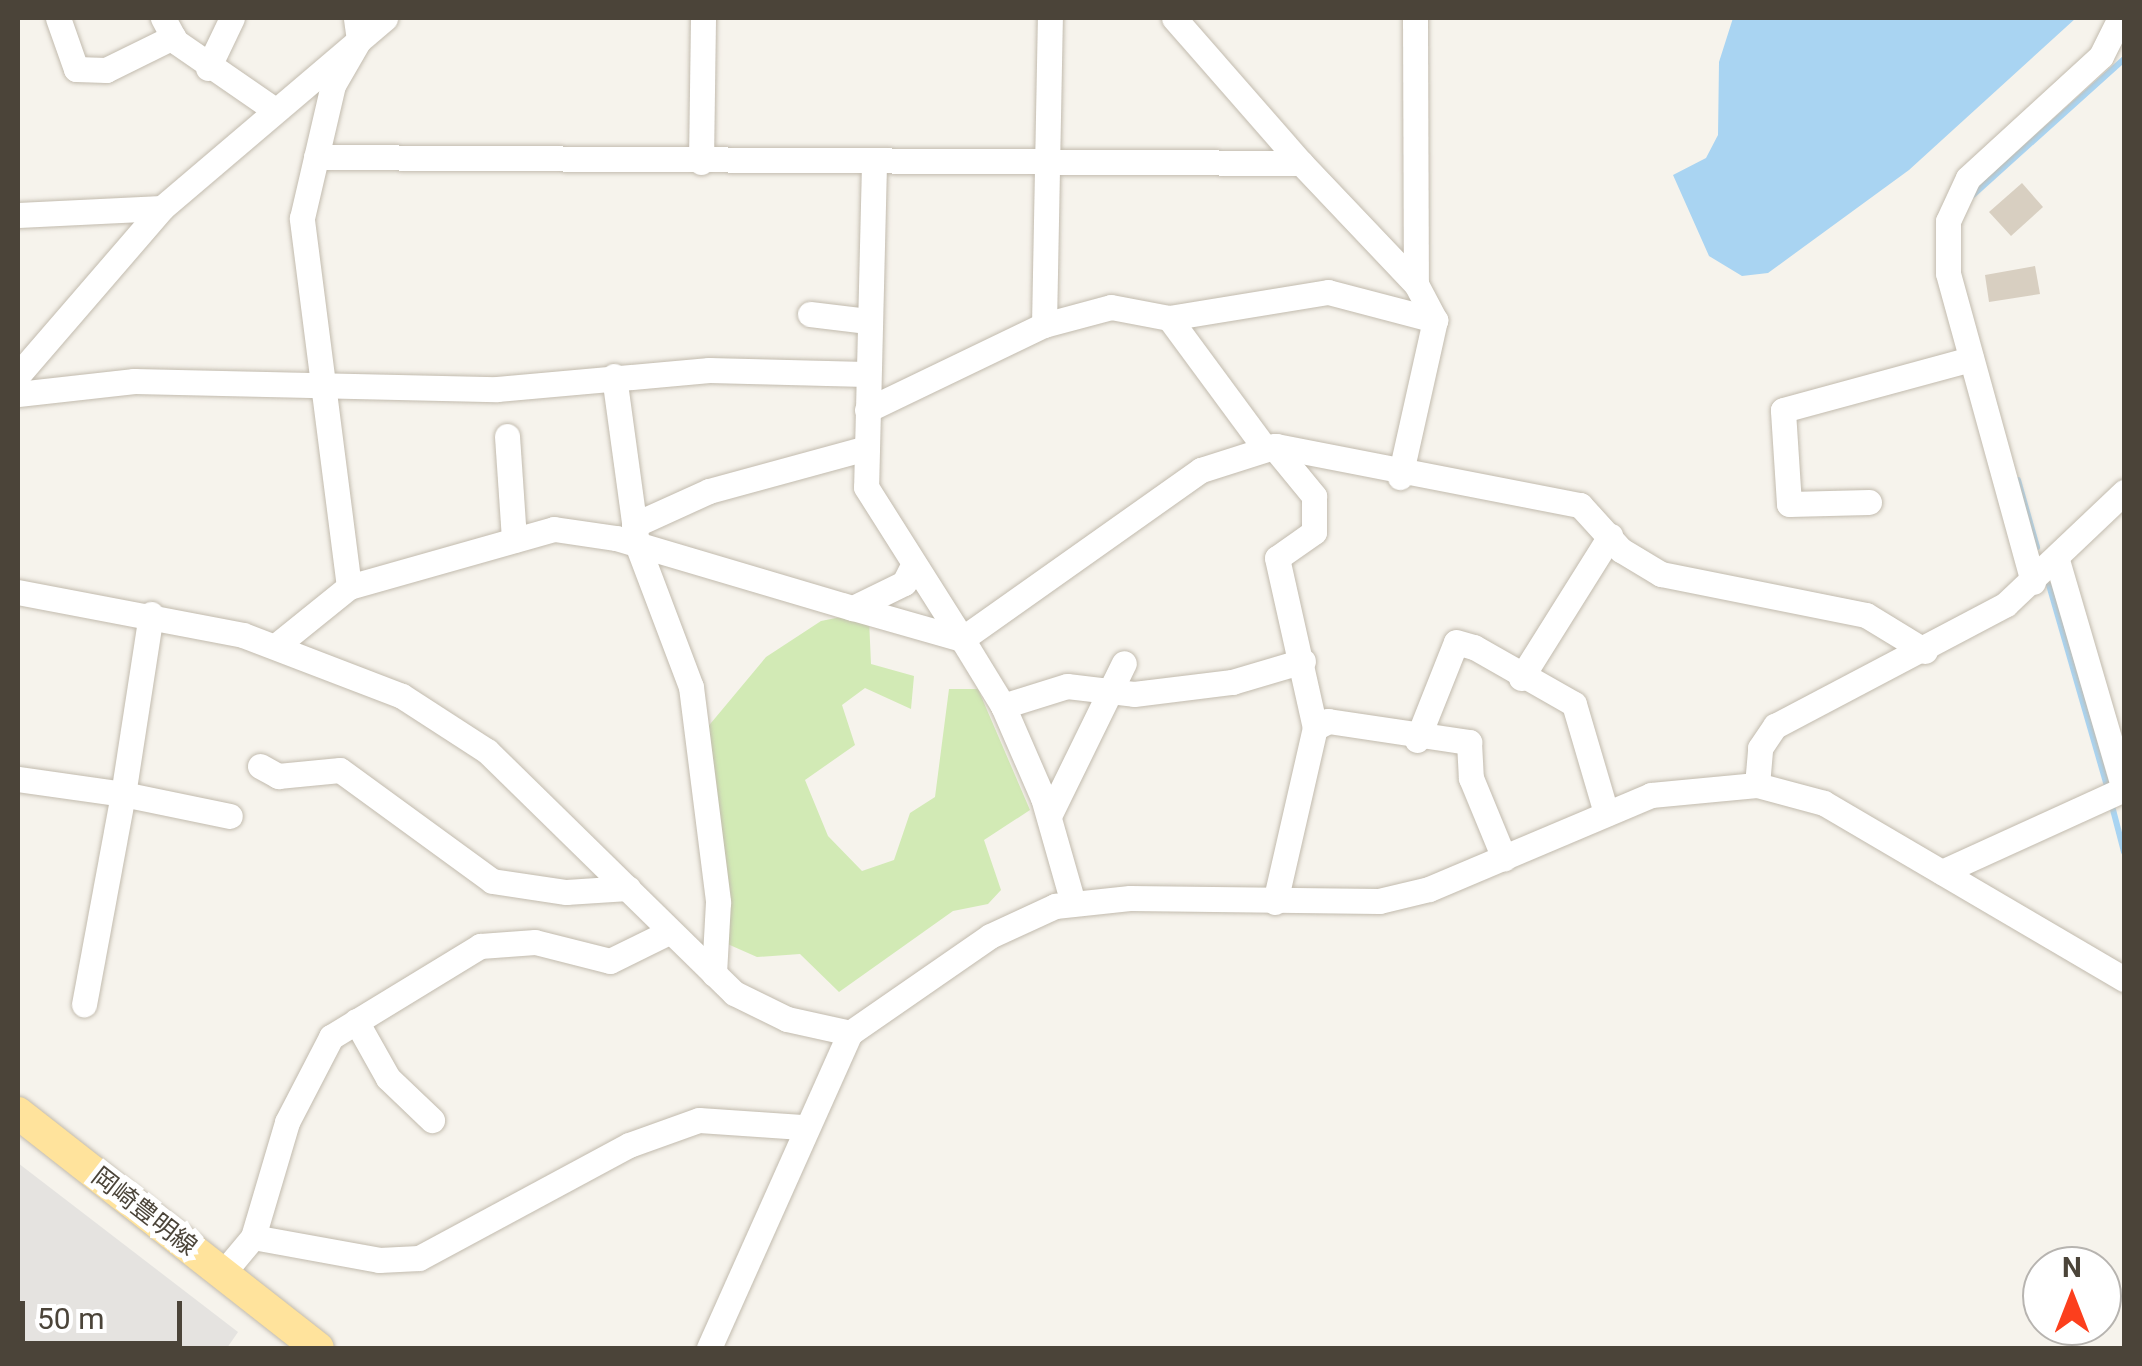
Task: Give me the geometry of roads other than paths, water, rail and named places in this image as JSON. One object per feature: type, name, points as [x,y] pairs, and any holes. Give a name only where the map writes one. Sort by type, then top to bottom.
[{"type":"main road","name":"岡崎豊明線","points":[[18,1113],[318,1348]]},
{"type":"street","points":[[58,18],[76,68],[106,70],[168,27],[208,68],[274,110]]},
{"type":"street","points":[[208,68],[232,18]]},
{"type":"street","points":[[18,376],[162,208],[274,110],[357,29],[385,18]]},
{"type":"street","points":[[701,162],[703,18]]},
{"type":"street","points":[[1044,326],[1050,18]]},
{"type":"street","points":[[1174,18],[1301,163],[1416,284],[1434,320],[1400,477]]},
{"type":"street","points":[[1415,18],[1416,284]]},
{"type":"street","points":[[2033,582],[1948,268],[1951,206],[1981,162],[2101,56],[2120,18]]},
{"type":"street","points":[[349,587],[302,218],[333,85],[357,29]]},
{"type":"street","points":[[316,157],[1047,166],[1301,163]]},
{"type":"street","points":[[874,164],[866,486],[912,567],[1003,706],[1049,816],[1073,903]]},
{"type":"street","points":[[18,214],[162,208]]},
{"type":"street","points":[[867,410],[1044,326],[1111,307],[1169,318],[1328,292],[1434,320]]},
{"type":"street","points":[[810,314],[868,321]]},
{"type":"street","points":[[1169,318],[1268,447],[1314,496],[1314,532],[1277,558],[1281,607],[1303,661],[1315,728],[1275,902]]},
{"type":"street","points":[[1868,502],[1788,504],[1780,415],[1971,359]]},
{"type":"street","points":[[18,394],[134,381],[497,389],[614,376],[866,374]]},
{"type":"street","points":[[614,376],[636,534],[692,687],[718,902],[714,974]]},
{"type":"street","points":[[507,436],[514,540]]},
{"type":"street","points":[[962,639],[1201,470],[1268,447],[1400,477],[1580,506],[1610,536],[1662,574],[1866,615],[1925,651]]},
{"type":"street","points":[[636,534],[709,490],[866,448]]},
{"type":"street","points":[[1757,785],[1760,748],[1776,726],[1925,651],[2033,582],[2124,492]]},
{"type":"street","points":[[276,645],[349,587],[554,530],[636,534],[853,608],[962,639]]},
{"type":"street","points":[[1520,678],[1610,536]]},
{"type":"street","points":[[1942,872],[2122,790],[2056,560]]},
{"type":"street","points":[[853,608],[904,584],[912,567]]},
{"type":"street","points":[[18,592],[151,614],[276,645],[402,696],[487,751],[669,932],[756,1007],[850,1034]]},
{"type":"street","points":[[84,1004],[151,614]]},
{"type":"street","points":[[1417,740],[1456,642],[1579,711],[1606,813]]},
{"type":"street","points":[[1003,706],[1067,686],[1112,694],[1232,682],[1303,661]]},
{"type":"street","points":[[1049,816],[1124,663]]},
{"type":"street","points":[[1315,728],[1338,721],[1417,740],[1468,742],[1471,778],[1504,858]]},
{"type":"street","points":[[260,766],[278,776],[340,770],[492,881],[566,892],[628,888]]},
{"type":"street","points":[[18,778],[230,816]]},
{"type":"street","points":[[709,1348],[802,1128],[850,1034],[990,936],[1073,903],[1379,901],[1504,858],[1606,813],[1683,787],[1757,785],[1824,804],[2124,980]]},
{"type":"street","points":[[223,1273],[253,1237],[320,1048],[356,1021],[480,946],[535,942],[610,961],[669,932]]},
{"type":"street","points":[[356,1021],[388,1078],[432,1120]]},
{"type":"street","points":[[253,1237],[379,1260],[419,1258],[629,1144],[699,1120],[802,1128]]},
{"type":"water","points":[[1733,18],[2076,18],[1909,170],[1768,273],[1742,276],[1709,256],[1673,175],[1706,158],[1718,135],[1719,62]]},
{"type":"waterway","points":[[1973,195],[2124,59]]},
{"type":"waterway","points":[[2018,480],[2037,547]]},
{"type":"waterway","points":[[2049,585],[2108,790]]},
{"type":"waterway","points":[[2111,802],[2124,852]]}]
